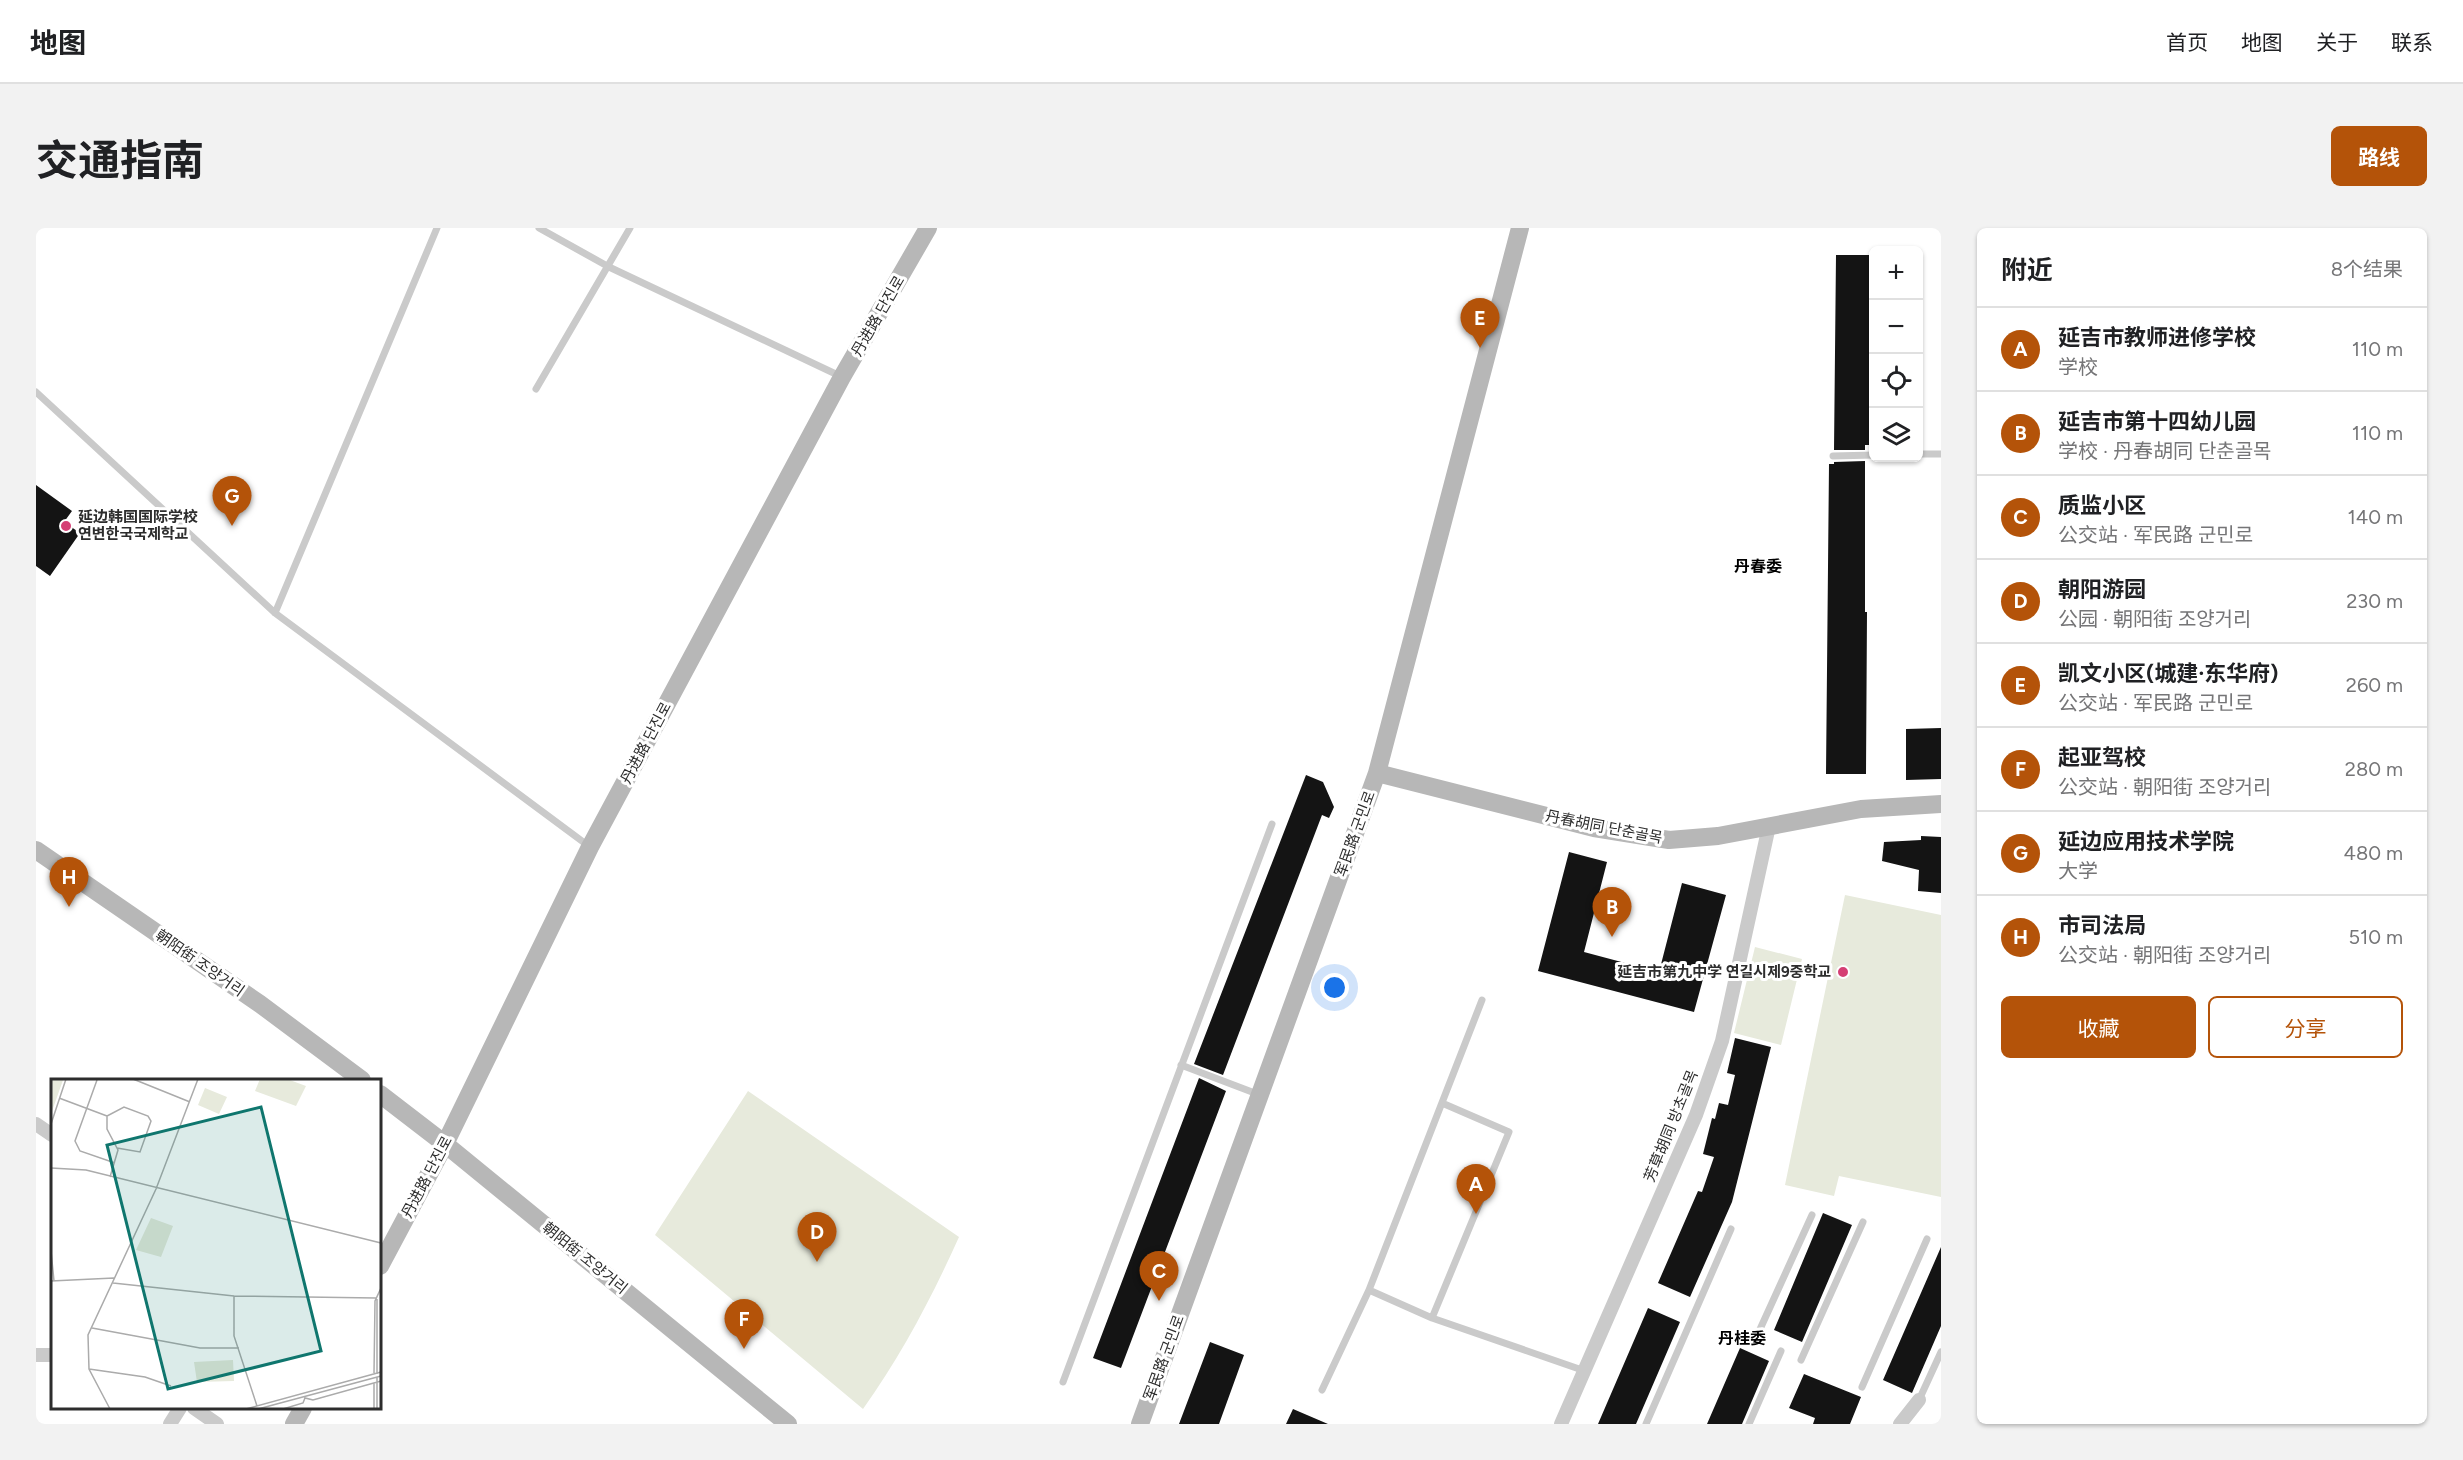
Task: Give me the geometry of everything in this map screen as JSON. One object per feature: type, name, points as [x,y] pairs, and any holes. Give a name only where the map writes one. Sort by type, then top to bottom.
[{"type":"street","name":"丹进路 단진로","points":[[381,1264],[446,1144],[590,846],[842,377],[928,228]]},
{"type":"street","name":"军民路 군민로","points":[[1140,1424],[1377,772],[1520,228]]},
{"type":"street","name":"丹春胡同 단춘골목","points":[[1377,772],[1593,828],[1670,840],[1718,836],[1861,809],[1941,804]]},
{"type":"street","name":"芳草胡同 방초골목","points":[[1561,1424],[1696,1115],[1722,1041],[1769,826]]},
{"type":"street","name":"朝阳街 조양거리","points":[[36,850],[260,1004],[361,1079]]},
{"type":"street","name":"朝阳街 조양거리","points":[[381,1095],[446,1144],[788,1424]]},
{"type":"street","points":[[36,1124],[51,1134]]},
{"type":"street","points":[[1900,1424],[1919,1400]]},
{"type":"street","points":[[170,1424],[179,1409]]},
{"type":"street","points":[[197,1409],[217,1424]]},
{"type":"street","points":[[294,1424],[302,1409]]},
{"type":"lane","points":[[275,613],[437,228]]},
{"type":"lane","points":[[539,228],[609,267],[842,377]]},
{"type":"lane","points":[[536,389],[630,228]]},
{"type":"lane","points":[[36,392],[275,613],[590,846]]},
{"type":"lane","points":[[1923,454],[1941,454]]},
{"type":"lane","points":[[1833,456],[1869,455]]},
{"type":"lane","points":[[1063,1382],[1272,824]]},
{"type":"lane","points":[[1322,1390],[1369,1290],[1482,1000]]},
{"type":"lane","points":[[1181,1065],[1260,1095]]},
{"type":"lane","points":[[1432,1318],[1509,1132],[1442,1103]]},
{"type":"lane","points":[[1756,1338],[1812,1215]]},
{"type":"lane","points":[[1801,1360],[1863,1222]]},
{"type":"lane","points":[[1646,1424],[1731,1229]]},
{"type":"lane","points":[[1862,1387],[1927,1239]]},
{"type":"lane","points":[[1369,1290],[1432,1318],[1585,1371]]},
{"type":"lane","points":[[1749,1424],[1780,1351]]},
{"type":"lane","points":[[1919,1400],[1941,1352]]},
{"type":"shaded area","points":[[1845,895],[1941,915],[1941,1197],[1839,1176],[1834,1196],[1785,1185]]},
{"type":"shaded area","points":[[1755,947],[1802,959],[1781,1045],[1734,1033]]},
{"type":"shaded area","points":[[748,1091],[959,1237],[915,1326],[863,1409],[655,1235]]},
{"type":"building","points":[[1836,255],[1869,255],[1869,445],[1865,445],[1865,450],[1834,450]]},
{"type":"building","points":[[1865,461],[1866,774],[1826,774],[1829,464]]},
{"type":"building","points":[[36,485],[72,511],[64,522],[80,533],[50,576],[36,566]]},
{"type":"building","points":[[1941,728],[1941,779],[1906,780],[1906,729]]},
{"type":"building","points":[[1306,775],[1323,782],[1334,807],[1329,818],[1322,815],[1223,1075],[1194,1064]]},
{"type":"building","points":[[1921,836],[1941,837],[1941,893],[1918,891],[1919,870],[1882,861],[1884,842],[1921,840]]},
{"type":"building","points":[[1569,852],[1607,862],[1584,952],[1659,972],[1682,883],[1726,895],[1694,1012],[1538,971]]},
{"type":"building","points":[[1735,1038],[1771,1047],[1732,1202],[1690,1297],[1658,1283],[1698,1191],[1702,1192],[1714,1157],[1703,1154],[1712,1118],[1715,1119],[1719,1103],[1728,1105],[1735,1075],[1727,1073]]},
{"type":"building","points":[[1199,1078],[1226,1091],[1121,1368],[1093,1358]]},
{"type":"building","points":[[1823,1213],[1852,1225],[1802,1342],[1774,1330]]},
{"type":"building","points":[[1941,1247],[1941,1326],[1912,1393],[1883,1380]]},
{"type":"building","points":[[1648,1308],[1680,1322],[1636,1424],[1598,1424]]},
{"type":"building","points":[[1210,1342],[1244,1355],[1219,1424],[1179,1424]]},
{"type":"building","points":[[1740,1348],[1769,1361],[1742,1424],[1707,1424]]},
{"type":"building","points":[[1804,1374],[1861,1397],[1850,1424],[1813,1424],[1815,1418],[1789,1408]]},
{"type":"building","points":[[1293,1409],[1328,1424],[1286,1424]]},
{"type":"place","name":"凯文小区(城建·东华府)","points":[[1480,348]]},
{"type":"place","name":"延边韩国国际学校 연변한국국제학교","points":[[66,526]]},
{"type":"place","name":"延边应用技术学院","points":[[232,526]]},
{"type":"place","name":"市司法局","points":[[69,907]]},
{"type":"place","name":"延吉市第十四幼儿园","points":[[1612,937]]},
{"type":"place","name":"延吉市第九中学 연길시제9중학교","points":[[1843,972]]},
{"type":"place","name":"延吉市教师进修学校","points":[[1476,1214]]},
{"type":"place","name":"朝阳游园","points":[[817,1262]]},
{"type":"place","name":"质监小区","points":[[1159,1301]]},
{"type":"place","name":"起亚驾校","points":[[744,1349]]},
{"type":"district","name":"丹春委","points":[[1758,566]]},
{"type":"district","name":"丹桂委","points":[[1742,1338]]}]
